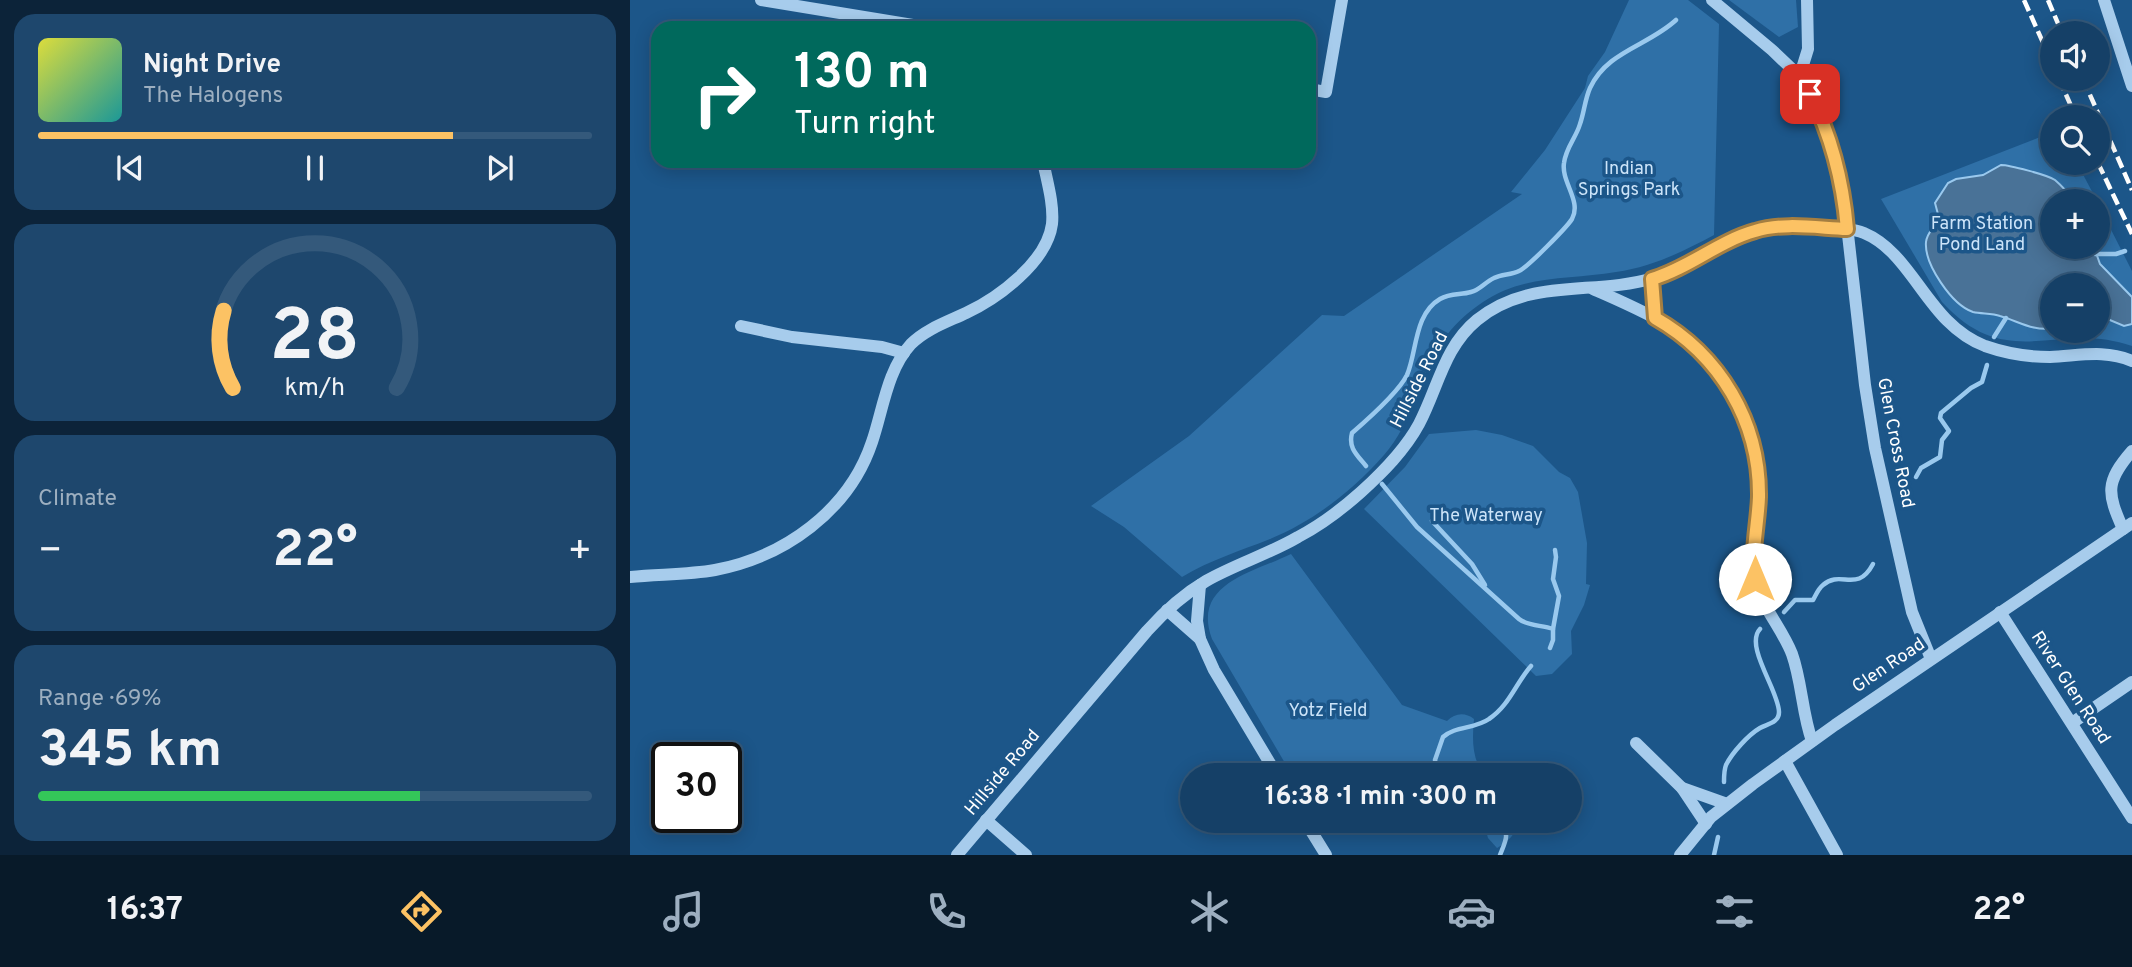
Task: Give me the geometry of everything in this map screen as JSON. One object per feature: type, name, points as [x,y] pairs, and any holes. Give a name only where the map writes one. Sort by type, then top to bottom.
[{"type":"street","points":[[761,0],[888,21]]},
{"type":"street","points":[[1316,90],[1326,92],[1342,0]]},
{"type":"street","name":"Glen Cross Road","points":[[1712,0],[1772,50],[1798,78],[1815,104],[1828,141],[1839,177],[1874,440],[1912,612],[1931,659]]},
{"type":"street","points":[[1798,78],[1808,49],[1807,0]]},
{"type":"street","points":[[2104,0],[2132,86]]},
{"type":"street","points":[[630,576],[699,572],[756,559],[784,545],[822,517],[845,493],[863,465],[891,380],[904,353],[923,334],[982,305],[999,293],[1034,260],[1048,238],[1052,225],[1044,168]]},
{"type":"street","name":"Hillside Road","points":[[957,855],[1167,610],[1200,584],[1307,533],[1335,514],[1373,481],[1411,438],[1451,351],[1460,337],[1478,319],[1525,294],[1652,279],[1679,270],[1738,237],[1759,230],[1783,227],[1847,229]]},
{"type":"street","points":[[1847,229],[1868,235],[1886,247],[1945,320],[1976,342],[2028,356],[2099,353],[2132,361]]},
{"type":"street","points":[[1652,279],[1655,318]]},
{"type":"street","points":[[1593,288],[1655,318],[1685,338],[1708,360],[1732,393],[1753,446],[1758,478],[1755,579],[1792,655],[1811,741]]},
{"type":"street","points":[[741,326],[792,337],[882,347],[904,353]]},
{"type":"street","points":[[2128,526],[2112,504],[2110,488],[2116,470],[2132,450]]},
{"type":"street","name":"Glen Road","points":[[1680,855],[1727,804],[1811,741],[2128,526]]},
{"type":"street","points":[[1200,584],[1197,621],[1199,639],[1219,680],[1270,763]]},
{"type":"street","points":[[1167,610],[1199,639]]},
{"type":"street","name":"River Glen Road","points":[[2000,612],[2132,818]]},
{"type":"street","points":[[2072,723],[2132,682]]},
{"type":"street","points":[[1636,743],[1682,789],[1706,824]]},
{"type":"street","points":[[1786,761],[1837,855]]},
{"type":"street","points":[[1682,789],[1727,804]]},
{"type":"street","points":[[986,821],[1026,855]]},
{"type":"street","points":[[1312,833],[1326,855]]},
{"type":"green space","name":"Indian Springs Park","points":[[1629,0],[1688,0],[1719,24],[1714,235],[1654,263],[1616,272],[1531,282],[1499,293],[1483,302],[1461,320],[1442,342],[1402,428],[1384,455],[1332,504],[1270,539],[1182,577],[1124,527],[1091,506],[1189,436],[1322,315],[1344,316],[1522,194],[1511,192],[1545,150],[1585,88],[1588,76],[1605,52]]},
{"type":"green space","points":[[1729,0],[1796,0],[1798,27],[1779,37]]},
{"type":"green space","name":"Farm Station Pond Land","points":[[2040,137],[2040,175],[2083,175],[2091,189],[2040,189],[2040,259],[2110,259],[2110,228],[2132,271],[2132,346],[2110,341],[2110,273],[2040,273],[2040,341],[2011,341],[1989,336],[1966,323],[1942,302],[1881,199]]},
{"type":"green space","name":"The Waterway","points":[[1476,430],[1502,435],[1533,446],[1559,472],[1570,478],[1578,492],[1587,543],[1586,584],[1590,585],[1571,631],[1572,654],[1552,674],[1536,676],[1364,509],[1405,467],[1429,434]]},
{"type":"green space","name":"Yotz Field","points":[[1291,554],[1402,705],[1447,721],[1460,714],[1474,719],[1474,749],[1478,763],[1285,763],[1212,639],[1208,620],[1210,605],[1218,592],[1245,574]]},
{"type":"green space","points":[[1487,833],[1514,833],[1497,848]]},
{"type":"shaded area","points":[[2001,165],[2058,182],[2064,189],[2040,189],[2040,259],[2098,259],[2109,273],[2040,273],[2040,328],[1965,308],[1948,293],[1934,272],[1926,242],[1929,232],[1939,218],[1935,203],[1948,183],[1956,179],[1983,175]]},
{"type":"shaded area","points":[[2110,274],[2132,297],[2132,324],[2124,326],[2110,320]]},
{"type":"waterway","points":[[1366,466],[1352,447],[1352,433],[1403,382],[1425,314],[1444,297],[1474,291],[1494,278],[1524,268],[1569,223],[1575,205],[1565,177],[1564,163],[1580,124],[1590,88],[1597,76],[1617,57],[1676,20]]},
{"type":"waterway","points":[[2110,254],[2125,251]]},
{"type":"waterway","points":[[1994,337],[2006,318]]},
{"type":"waterway","points":[[1916,477],[1921,468],[1940,457],[1942,440],[1949,431],[1940,418],[1941,413],[1982,382],[1987,365]]},
{"type":"waterway","points":[[1382,484],[1417,527],[1519,619],[1553,629],[1550,648]]},
{"type":"waterway","points":[[1432,521],[1472,564],[1485,585]]},
{"type":"waterway","points":[[1553,629],[1559,596],[1553,579],[1555,550]]},
{"type":"waterway","points":[[1784,612],[1795,600],[1813,600],[1820,588],[1830,581],[1861,578],[1873,564]]},
{"type":"waterway","points":[[1724,782],[1726,765],[1736,750],[1750,735],[1775,721],[1779,712],[1756,646],[1760,629]]},
{"type":"waterway","points":[[1436,763],[1443,737],[1453,731],[1483,722],[1496,714],[1531,666]]},
{"type":"waterway","points":[[1500,855],[1505,833]]},
{"type":"waterway","points":[[1714,855],[1718,837]]},
{"type":"railway","points":[[2024,0],[2040,36]]},
{"type":"railway","points":[[2048,0],[2057,21]]},
{"type":"railway","points":[[2064,91],[2071,105]]},
{"type":"railway","points":[[2088,91],[2132,190]]},
{"type":"railway","points":[[2104,175],[2132,234]]},
{"type":"route","points":[[1755,579],[1758,478],[1743,413],[1715,368],[1701,352],[1671,327],[1655,318],[1652,279],[1679,270],[1738,237],[1759,230],[1783,227],[1847,229],[1836,165],[1810,94]]}]
